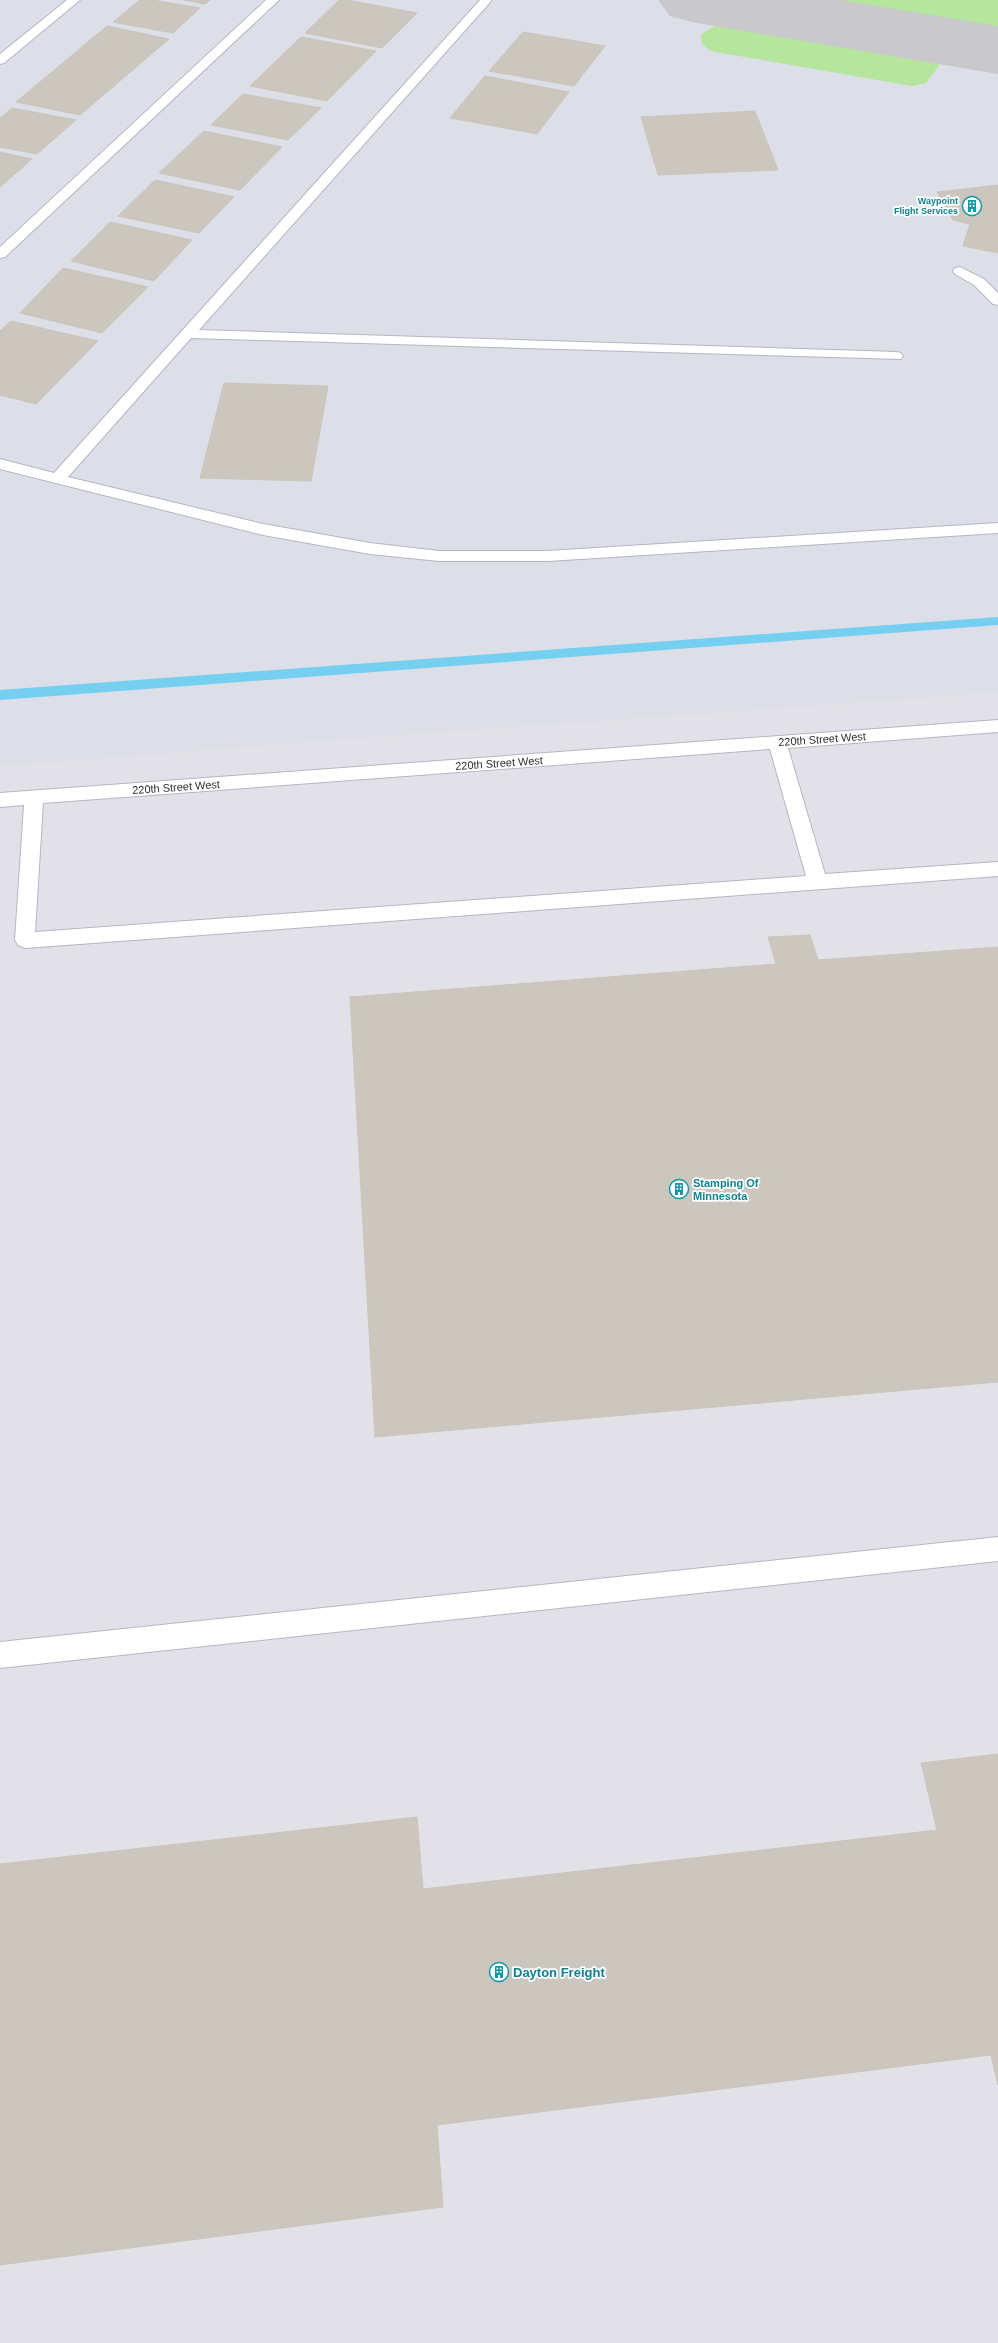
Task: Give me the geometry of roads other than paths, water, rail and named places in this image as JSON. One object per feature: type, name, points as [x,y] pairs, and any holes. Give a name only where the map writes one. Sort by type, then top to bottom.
[{"type":"street","points":[[0,60],[74,0]]},
{"type":"street","points":[[0,254],[273,0]]},
{"type":"street","points":[[58,479],[486,0]]},
{"type":"street","points":[[960,271],[979,282],[998,300]]},
{"type":"street","points":[[187,334],[896,356]]},
{"type":"street","points":[[0,464],[241,525],[349,545],[425,555],[494,558],[548,556],[998,528]]},
{"type":"street","name":"220th Street West","points":[[0,800],[998,726]]},
{"type":"street","points":[[777,743],[818,882]]},
{"type":"street","points":[[34,797],[25,940],[998,870]]},
{"type":"street","points":[[0,1655],[998,1549]]},
{"type":"waterway","points":[[0,695],[998,621]]},
{"type":"place","name":"Waypoint Flight Services","points":[[972,206]]},
{"type":"place","name":"Stamping Of Minnesota","points":[[679,1189]]},
{"type":"place","name":"Dayton Freight","points":[[499,1972]]}]
